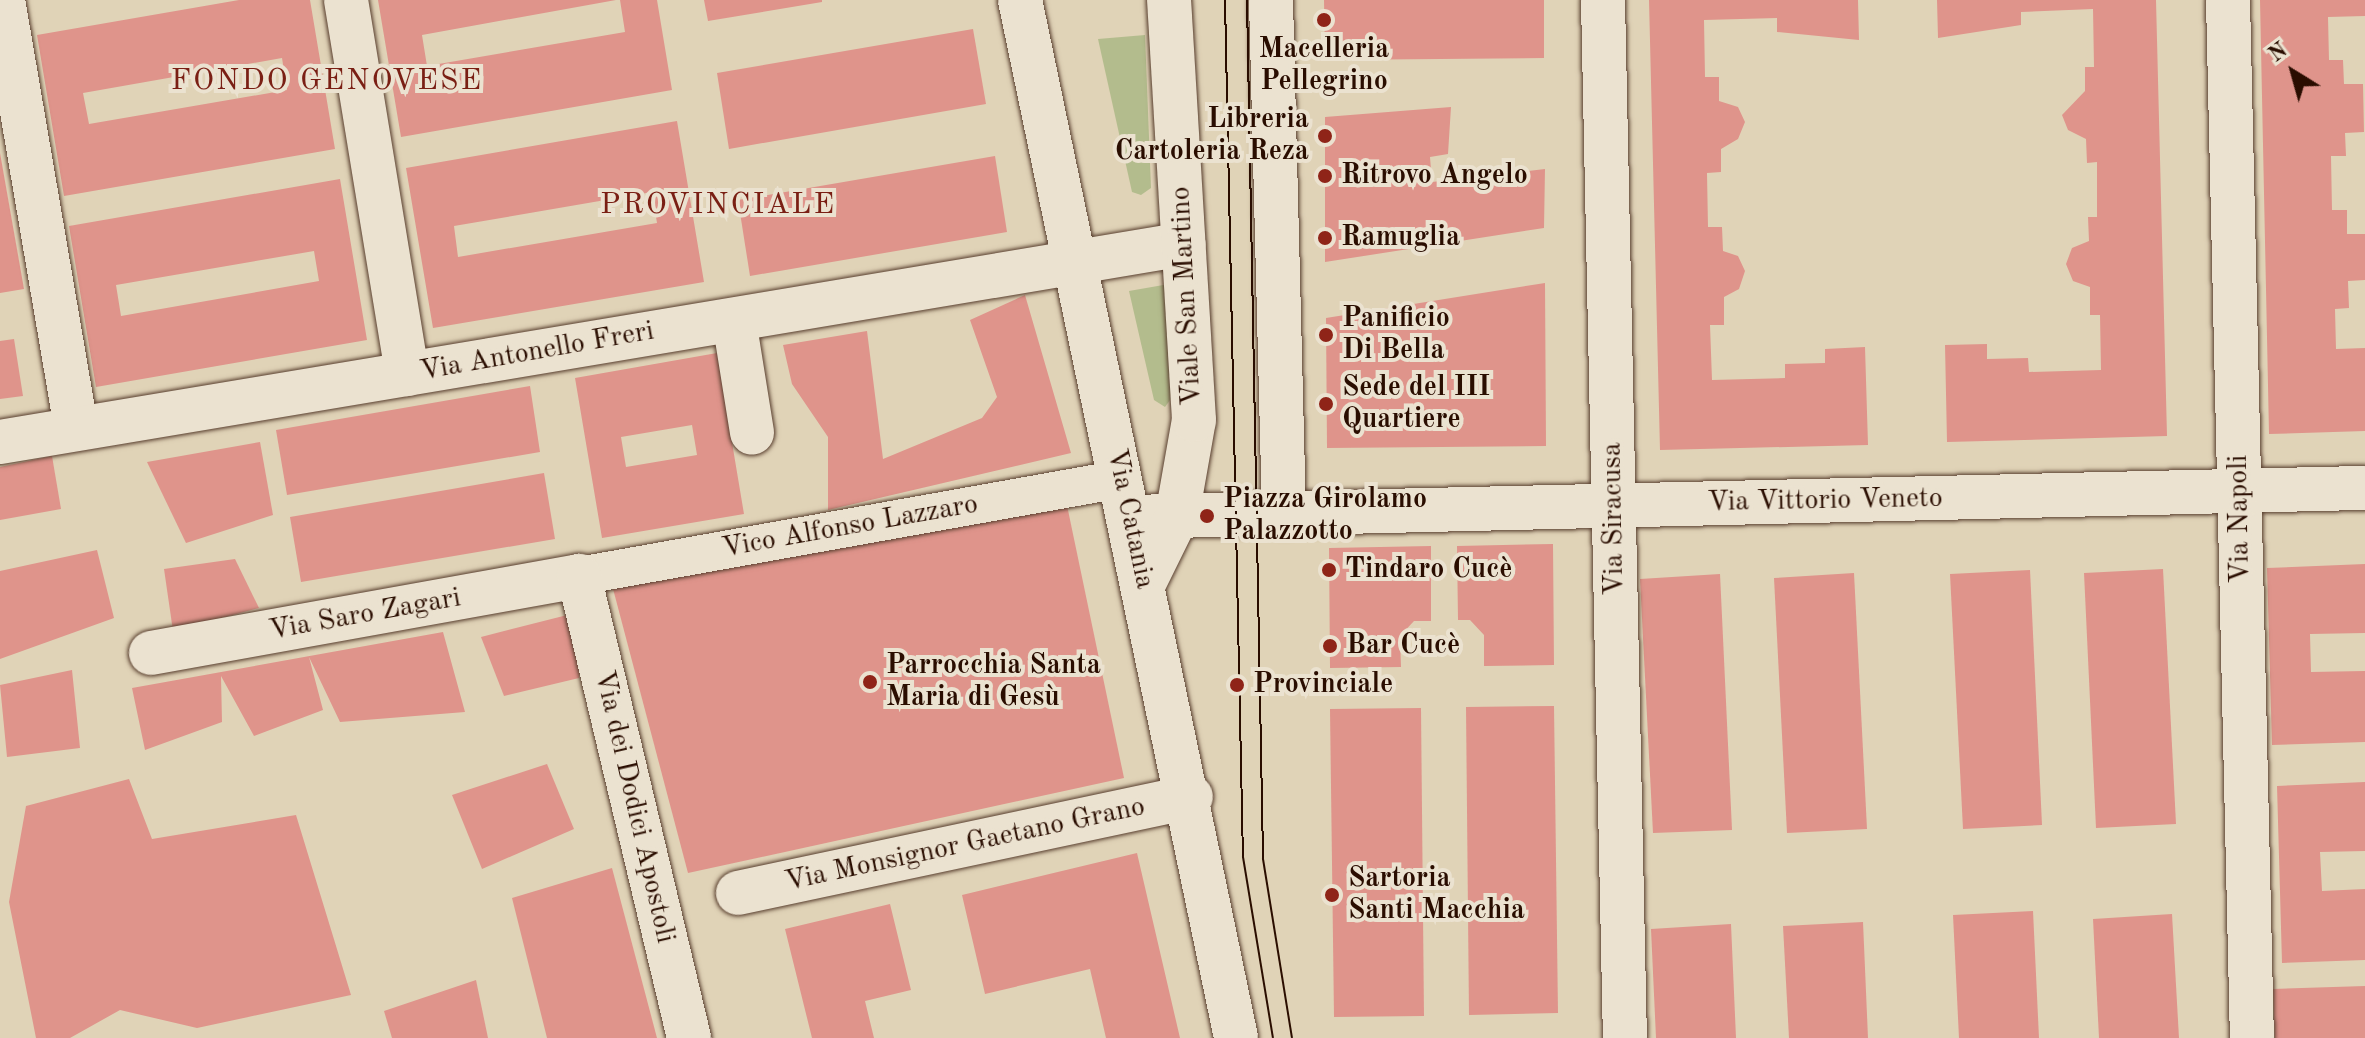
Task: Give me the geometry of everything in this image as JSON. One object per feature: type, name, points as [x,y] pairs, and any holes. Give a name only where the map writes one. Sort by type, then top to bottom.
[{"type":"street","points":[[346,0],[407,374]]},
{"type":"street","name":"Via Catania","points":[[1020,0],[1191,797],[1236,1038]]},
{"type":"street","name":"Viale San Martino","points":[[1144,583],[1177,516],[1194,420],[1169,0]]},
{"type":"street","points":[[1271,0],[1284,515]]},
{"type":"street","name":"Via Siracusa","points":[[1603,0],[1625,1038]]},
{"type":"street","name":"Via Napoli","points":[[2228,0],[2252,1038]]},
{"type":"street","points":[[4,1],[76,429]]},
{"type":"street","name":"Via Antonello Freri","points":[[0,442],[1184,244]]},
{"type":"street","points":[[734,320],[752,433]]},
{"type":"street","name":"Via Vittorio Veneto","points":[[1126,498],[1177,516],[2365,488]]},
{"type":"street","name":"Vico Alfonso Lazzaro","points":[[579,576],[1126,498]]},
{"type":"street","name":"Via Saro Zagari","points":[[151,653],[579,576]]},
{"type":"street","name":"Via dei Dodici Apostoli","points":[[579,576],[689,1038]]},
{"type":"street","name":"Via Monsignor Gaetano Grano","points":[[738,893],[1191,797]]},
{"type":"green space","points":[[1145,35],[1151,188],[1141,195],[1132,192],[1098,39]]},
{"type":"green space","points":[[1169,284],[1173,396],[1165,407],[1154,400],[1129,291]]},
{"type":"building","points":[[239,0],[310,0],[335,149],[64,196],[37,35]],"holes":[[[282,58],[287,90],[89,124],[83,93]]]},
{"type":"building","points":[[378,0],[616,0],[422,35],[427,66],[625,32],[620,0],[657,0],[672,90],[401,137]]},
{"type":"building","points":[[704,0],[822,0],[822,2],[708,21]]},
{"type":"building","points":[[1324,0],[1544,0],[1544,58],[1325,60]]},
{"type":"building","points":[[1649,0],[1858,0],[1859,40],[1777,32],[1777,18],[1704,20],[1705,77],[1719,77],[1719,101],[1738,107],[1745,122],[1738,139],[1721,149],[1721,172],[1707,173],[1708,227],[1722,227],[1723,251],[1738,256],[1745,271],[1739,289],[1724,297],[1724,325],[1710,325],[1712,380],[1785,378],[1785,364],[1825,363],[1825,349],[1865,347],[1868,445],[1660,450]]},
{"type":"building","points":[[1937,0],[2156,0],[2167,436],[1947,442],[1945,345],[1987,344],[1987,359],[2028,358],[2029,372],[2101,370],[2100,315],[2090,315],[2090,287],[2073,281],[2066,264],[2072,248],[2089,241],[2088,217],[2097,217],[2097,162],[2087,163],[2086,139],[2068,130],[2062,115],[2085,91],[2085,67],[2094,67],[2093,9],[2021,12],[2021,25],[1938,38]]},
{"type":"building","points":[[2260,0],[2365,0],[2365,16],[2328,17],[2329,60],[2343,60],[2344,84],[2363,84],[2364,132],[2345,133],[2346,156],[2331,156],[2332,210],[2347,210],[2347,234],[2365,234],[2365,280],[2348,281],[2349,308],[2335,309],[2336,349],[2365,348],[2365,431],[2269,434]]},
{"type":"building","points":[[973,29],[986,104],[729,149],[717,73]]},
{"type":"building","points":[[1451,107],[1448,154],[1430,157],[1432,182],[1545,169],[1544,228],[1325,262],[1325,117]]},
{"type":"building","points":[[677,121],[704,282],[433,328],[406,168]],"holes":[[[652,192],[657,223],[458,257],[454,226]]]},
{"type":"building","points":[[0,153],[24,289],[0,293]]},
{"type":"building","points":[[995,156],[1007,232],[750,276],[738,200]]},
{"type":"building","points":[[340,179],[367,340],[96,387],[69,226]],"holes":[[[314,251],[319,281],[121,316],[116,285]]]},
{"type":"building","points":[[1545,283],[1546,446],[1327,448],[1326,318]]},
{"type":"building","points":[[1025,295],[1071,453],[828,510],[828,437],[792,384],[783,345],[867,331],[883,459],[982,418],[997,397],[970,320]]},
{"type":"building","points":[[14,339],[23,396],[0,399],[0,341]]},
{"type":"building","points":[[717,353],[744,514],[602,538],[575,378]],"holes":[[[692,425],[697,455],[626,467],[621,437]]]},
{"type":"building","points":[[530,386],[540,452],[287,495],[276,430]]},
{"type":"building","points":[[260,442],[273,515],[186,543],[147,462]]},
{"type":"building","points":[[52,456],[61,509],[0,520],[0,467]]},
{"type":"building","points":[[544,473],[555,539],[301,582],[290,517]]},
{"type":"building","name":"Parrocchia Santa Maria di Gesù","points":[[1064,491],[1124,778],[688,873],[612,585]]},
{"type":"building","points":[[1553,544],[1554,665],[1484,666],[1484,635],[1470,620],[1458,620],[1457,546]]},
{"type":"building","points":[[1431,546],[1431,621],[1414,621],[1400,636],[1401,667],[1330,668],[1329,548]]},
{"type":"building","points":[[97,550],[114,618],[0,659],[0,571]]},
{"type":"building","points":[[235,559],[259,608],[173,631],[164,569]]},
{"type":"building","points":[[2365,564],[2365,633],[2310,634],[2311,672],[2365,671],[2365,742],[2272,745],[2267,568]]},
{"type":"building","points":[[2163,569],[2176,824],[2096,828],[2084,573]]},
{"type":"building","points":[[2030,570],[2042,825],[1963,829],[1950,574]]},
{"type":"building","points":[[1854,573],[1867,829],[1787,833],[1774,578]]},
{"type":"building","points":[[1720,574],[1732,830],[1653,833],[1640,579]]},
{"type":"building","points":[[587,610],[579,678],[504,696],[481,637]]},
{"type":"building","points":[[443,632],[465,712],[340,722],[309,657],[323,710],[254,736],[221,676],[222,722],[145,750],[132,688]]},
{"type":"building","points":[[72,670],[80,748],[7,757],[0,685]]},
{"type":"building","points":[[1554,706],[1558,1013],[1469,1015],[1466,707]]},
{"type":"building","points":[[1421,708],[1424,1016],[1334,1017],[1330,709]]},
{"type":"building","points":[[547,764],[574,829],[482,869],[452,795]]},
{"type":"building","points":[[129,779],[152,839],[296,815],[351,995],[197,1028],[120,1010],[70,1038],[36,1038],[9,902],[26,806]]},
{"type":"building","points":[[2365,782],[2365,851],[2320,852],[2322,891],[2365,889],[2365,960],[2282,963],[2277,786]]},
{"type":"building","points":[[1137,853],[1180,1038],[1106,1038],[1090,969],[985,994],[962,895]]},
{"type":"building","points":[[612,868],[657,1038],[547,1038],[512,898]]},
{"type":"building","points":[[890,904],[911,990],[865,1001],[874,1038],[812,1038],[785,929]]},
{"type":"building","points":[[2033,911],[2039,1038],[1959,1038],[1953,915]]},
{"type":"building","points":[[2172,914],[2179,1038],[2099,1038],[2093,919]]},
{"type":"building","points":[[1863,922],[1868,1038],[1789,1038],[1783,926]]},
{"type":"building","points":[[1731,924],[1736,1038],[1656,1038],[1651,929]]},
{"type":"building","points":[[476,980],[488,1038],[392,1038],[384,1011]]},
{"type":"building","points":[[2365,986],[2365,1038],[2275,1038],[2273,989]]},
{"type":"tram line","points":[[1225,0],[1243,857],[1273,1038]]},
{"type":"tram line","points":[[1247,0],[1263,859],[1292,1038]]},
{"type":"place","name":"Macelleria Pellegrino","points":[[1324,20]]},
{"type":"place","name":"Libreria Cartoleria Reza","points":[[1325,136]]},
{"type":"place","name":"Ritrovo Angelo","points":[[1325,176]]},
{"type":"place","name":"Ramuglia","points":[[1325,238]]},
{"type":"place","name":"Panificio Di Bella","points":[[1326,335]]},
{"type":"place","name":"Sede del III Quartiere","points":[[1326,404]]},
{"type":"place","name":"Piazza Girolamo Palazzotto","points":[[1207,516]]},
{"type":"place","name":"Tindaro Cucè","points":[[1329,570]]},
{"type":"place","name":"Bar Cucè","points":[[1330,646]]},
{"type":"place","name":"Parrocchia Santa Maria di Gesù","points":[[870,682]]},
{"type":"place","name":"Provinciale","points":[[1237,685]]},
{"type":"place","name":"Sartoria Santi Macchia","points":[[1332,895]]},
{"type":"district","name":"FONDO GENOVESE","points":[[327,81]]},
{"type":"district","name":"PROVINCIALE","points":[[718,205]]}]
